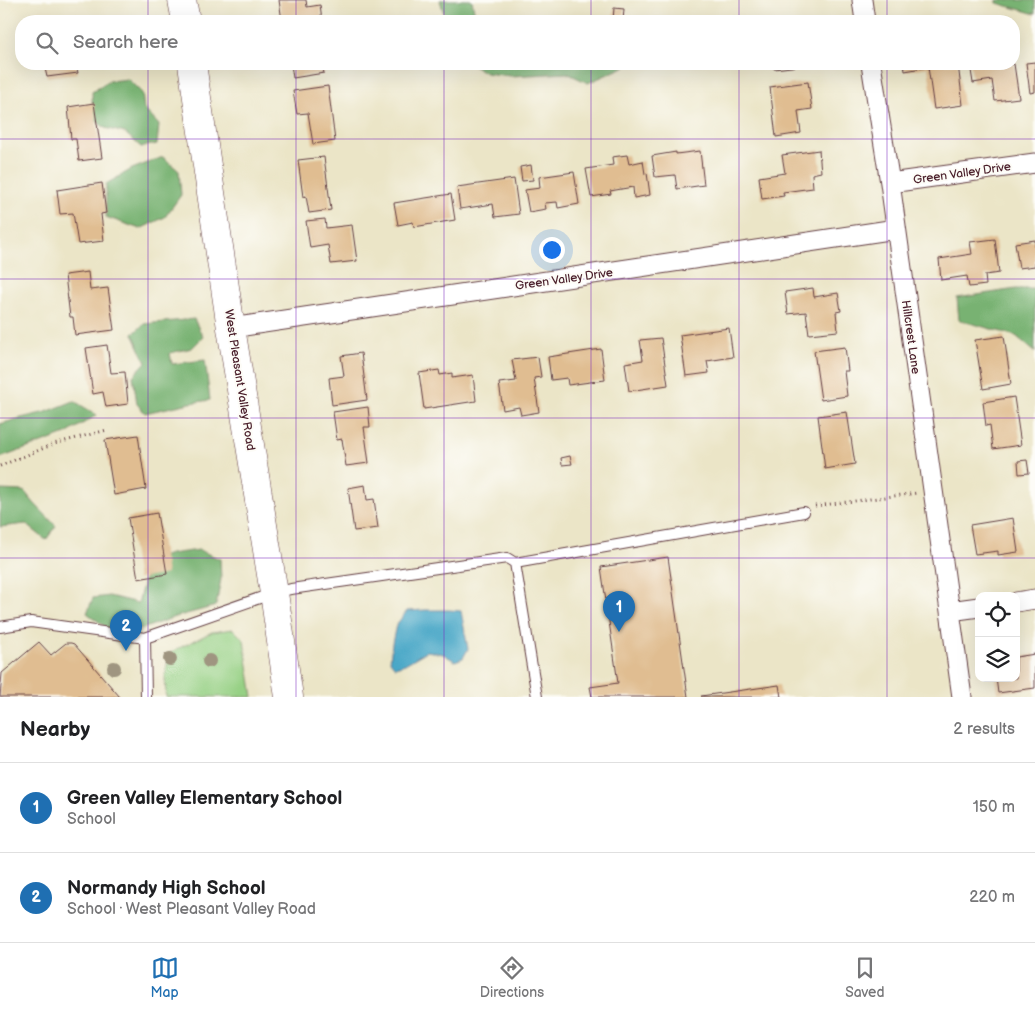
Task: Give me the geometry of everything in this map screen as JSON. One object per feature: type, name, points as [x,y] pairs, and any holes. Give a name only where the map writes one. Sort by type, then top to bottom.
[{"type":"main road","points":[[182,0],[185,15]]},
{"type":"main road","name":"West Pleasant Valley Road","points":[[193,70],[289,697]]},
{"type":"street","points":[[862,0],[864,15]]},
{"type":"street","name":"Hillcrest Lane","points":[[872,70],[890,183],[962,697]]},
{"type":"street","name":"Green Valley Drive","points":[[890,183],[1035,163]]},
{"type":"street","name":"Green Valley Drive","points":[[231,328],[896,229]]},
{"type":"street","points":[[1020,601],[1035,599]]},
{"type":"street","points":[[950,611],[975,608]]},
{"type":"lane","points":[[0,627],[31,622],[145,638],[274,593],[291,589],[507,558],[515,563],[804,512]]},
{"type":"lane","points":[[515,563],[536,697]]},
{"type":"lane","points":[[145,638],[146,697]]},
{"type":"path","points":[[0,466],[54,444],[107,430]]},
{"type":"path","points":[[804,512],[817,505],[933,491]]},
{"type":"green space","points":[[440,0],[472,0],[475,15],[444,15]]},
{"type":"green space","points":[[997,0],[1035,0],[1035,14],[997,3]]},
{"type":"green space","points":[[481,70],[617,70],[588,83],[567,73],[510,76],[486,73]]},
{"type":"green space","points":[[128,79],[142,93],[144,109],[159,125],[157,144],[141,147],[125,133],[105,128],[93,118],[92,92],[109,81]]},
{"type":"green space","points":[[163,157],[179,171],[181,195],[165,217],[140,229],[106,217],[106,184],[132,169]]},
{"type":"green space","points":[[1016,289],[1035,289],[1035,352],[1016,336],[959,320],[957,298]]},
{"type":"green space","points":[[194,319],[203,337],[192,348],[170,353],[172,364],[205,360],[210,400],[145,413],[137,404],[133,376],[146,362],[133,334],[144,324]]},
{"type":"green space","points":[[74,401],[97,415],[66,434],[0,458],[0,424],[46,412]]},
{"type":"green space","points":[[0,490],[24,491],[56,526],[46,540],[26,524],[0,527]]},
{"type":"green space","points":[[199,550],[220,559],[221,579],[216,606],[175,617],[142,629],[107,628],[87,613],[93,598],[109,596],[138,603],[149,562],[170,554]]},
{"type":"green space","points":[[233,629],[244,640],[253,697],[166,697],[165,678],[169,653],[212,632]]},
{"type":"water","points":[[407,611],[461,611],[468,649],[463,658],[455,661],[443,654],[427,651],[405,664],[395,667],[390,661],[396,625]]},
{"type":"building","points":[[279,0],[306,0],[307,7],[320,5],[321,15],[281,15]]},
{"type":"building","points":[[614,8],[624,9],[624,15],[613,15]]},
{"type":"building","points":[[1035,62],[1035,92],[1030,93],[1026,63]]},
{"type":"building","points":[[45,70],[77,70],[78,73],[47,77]]},
{"type":"building","points":[[292,70],[323,70],[324,73],[293,78]]},
{"type":"building","points":[[928,70],[959,70],[963,105],[934,109]]},
{"type":"building","points":[[971,70],[1015,70],[1019,98],[995,101],[992,80],[973,83]]},
{"type":"building","points":[[808,82],[812,109],[798,111],[801,133],[776,137],[770,87]]},
{"type":"building","points":[[328,86],[335,141],[313,144],[308,113],[297,114],[293,91]]},
{"type":"building","points":[[94,103],[102,158],[79,161],[76,139],[71,139],[68,107]]},
{"type":"building","points":[[819,150],[821,172],[812,174],[813,188],[783,192],[784,196],[762,199],[759,177],[785,173],[782,155]]},
{"type":"building","points":[[700,151],[704,185],[677,189],[675,175],[655,177],[652,156]]},
{"type":"building","points":[[627,155],[629,164],[643,161],[650,195],[634,198],[633,187],[610,191],[611,194],[591,197],[586,169],[613,165],[612,157]]},
{"type":"building","points":[[324,157],[331,210],[309,213],[306,196],[303,197],[298,160]]},
{"type":"building","points":[[531,165],[533,180],[522,181],[520,167]]},
{"type":"building","points":[[574,172],[579,204],[558,208],[557,202],[545,203],[546,209],[529,212],[525,190],[540,188],[539,177]]},
{"type":"building","points":[[514,179],[519,214],[495,217],[493,204],[460,209],[457,187]]},
{"type":"building","points":[[102,183],[106,213],[101,214],[104,241],[78,244],[73,213],[60,214],[57,190]]},
{"type":"building","points":[[451,194],[455,220],[414,227],[413,222],[398,225],[394,203]]},
{"type":"building","points":[[325,219],[326,228],[352,225],[357,261],[331,264],[328,245],[310,248],[306,221]]},
{"type":"building","points":[[995,239],[999,273],[985,275],[986,285],[969,287],[967,276],[941,280],[939,259],[972,254],[970,242]]},
{"type":"building","points":[[1035,240],[1035,266],[1019,268],[1015,243]]},
{"type":"building","points":[[88,272],[90,290],[108,288],[114,330],[75,335],[73,317],[70,317],[65,275]]},
{"type":"building","points":[[813,288],[814,297],[838,293],[841,311],[836,312],[838,331],[809,334],[806,312],[788,314],[785,292]]},
{"type":"building","points":[[729,328],[733,357],[707,361],[709,373],[686,376],[680,335]]},
{"type":"building","points":[[1004,336],[1011,384],[983,389],[975,340]]},
{"type":"building","points":[[661,338],[668,385],[629,391],[625,363],[643,360],[640,340]]},
{"type":"building","points":[[107,345],[111,373],[125,372],[128,404],[106,407],[103,392],[93,394],[86,348]]},
{"type":"building","points":[[845,347],[848,371],[844,371],[847,396],[821,400],[814,351]]},
{"type":"building","points":[[601,349],[605,380],[568,385],[567,378],[551,380],[548,357]]},
{"type":"building","points":[[361,353],[367,400],[332,405],[329,378],[344,376],[341,356]]},
{"type":"building","points":[[538,357],[541,377],[534,378],[539,412],[521,415],[519,407],[503,410],[499,383],[516,381],[512,360]]},
{"type":"building","points":[[439,370],[440,375],[452,373],[452,378],[473,375],[476,401],[424,409],[419,373]]},
{"type":"building","points":[[1014,397],[1021,445],[993,449],[990,425],[986,426],[983,402]]},
{"type":"building","points":[[368,407],[370,427],[364,427],[369,463],[346,466],[342,439],[337,440],[333,412]]},
{"type":"building","points":[[847,412],[855,464],[825,469],[818,416]]},
{"type":"building","points":[[138,435],[146,489],[114,495],[105,440]]},
{"type":"building","points":[[570,456],[572,464],[562,465],[561,458]]},
{"type":"building","points":[[1027,460],[1029,473],[1019,474],[1018,461]]},
{"type":"building","points":[[365,485],[367,500],[374,499],[378,528],[354,531],[348,488]]},
{"type":"building","points":[[157,513],[167,574],[138,579],[128,518]]},
{"type":"building","points":[[1013,518],[1018,552],[998,555],[998,551],[975,554],[970,525]]},
{"type":"building","points":[[668,557],[688,697],[592,697],[590,687],[618,683],[601,567]]},
{"type":"building","points":[[39,642],[51,655],[66,643],[74,644],[120,697],[0,697],[2,673]]},
{"type":"building","points":[[1035,654],[1035,688],[998,693],[997,682],[1020,682],[1020,656]]},
{"type":"building","points":[[779,685],[781,697],[701,696]]},
{"type":"place","name":"Green Valley Elementary School","points":[[619,632]]},
{"type":"place","name":"Normandy High School","points":[[126,651]]}]
